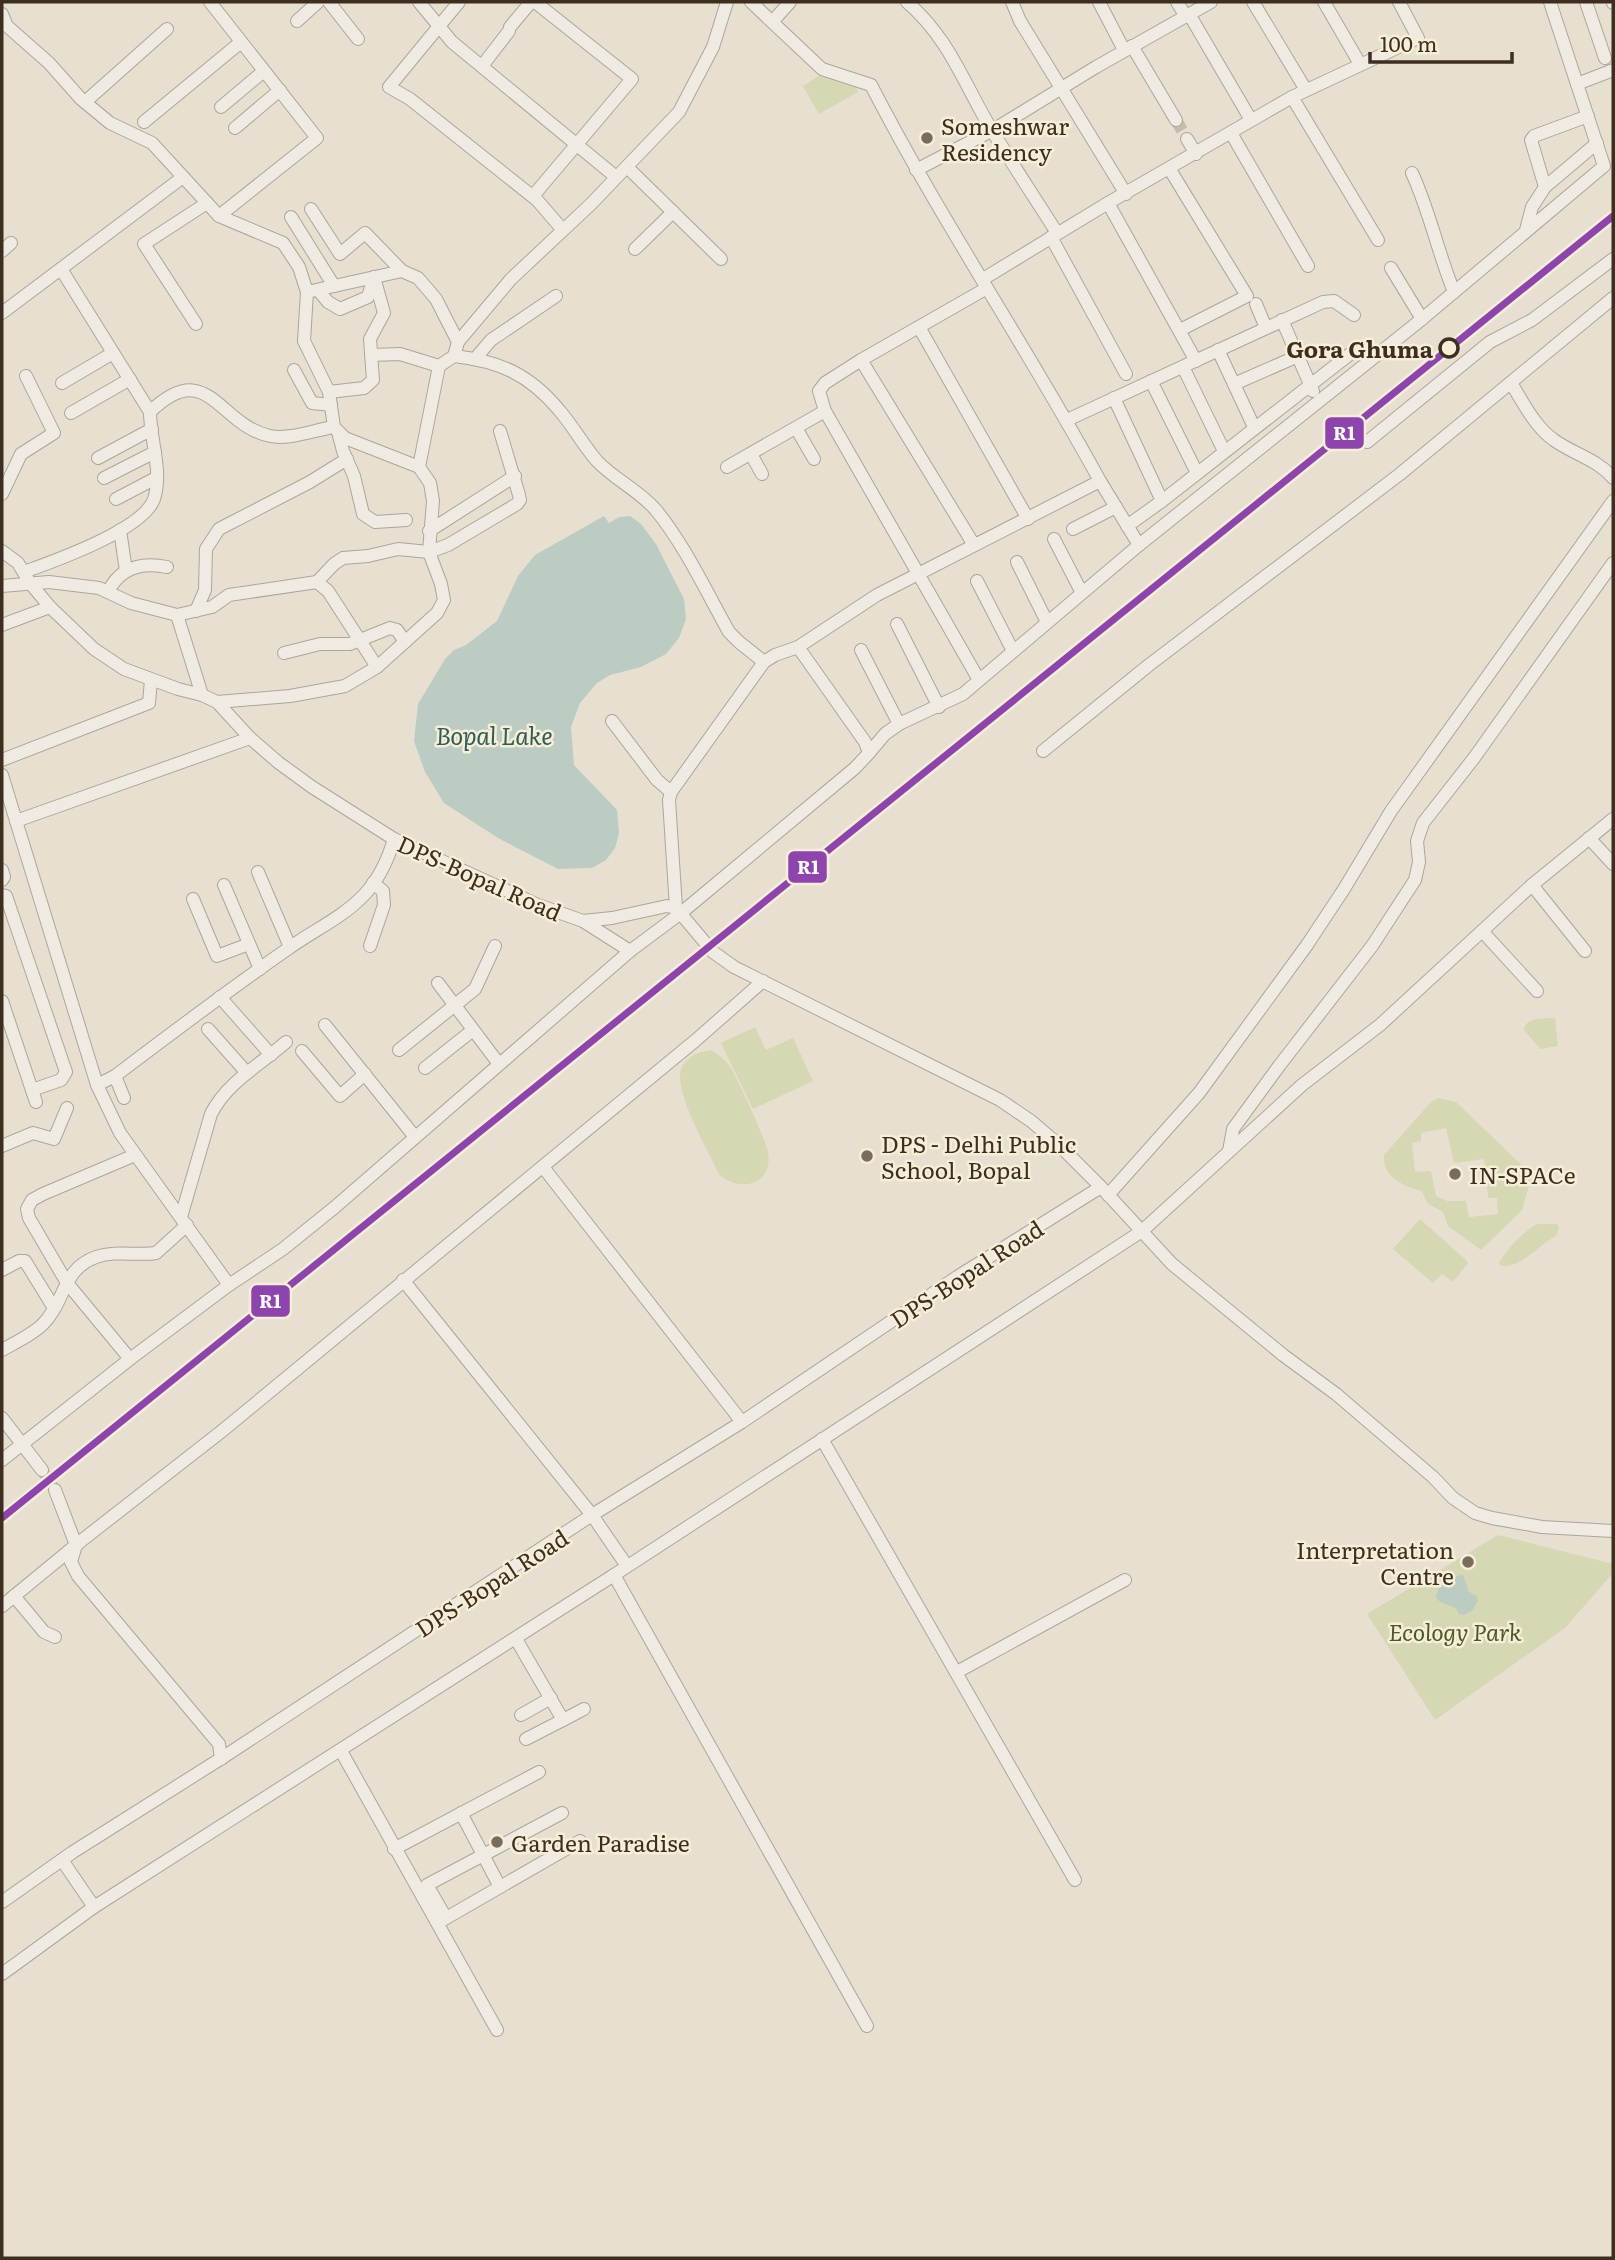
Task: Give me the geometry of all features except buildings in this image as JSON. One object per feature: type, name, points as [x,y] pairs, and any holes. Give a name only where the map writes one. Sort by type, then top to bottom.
[{"type":"street","points":[[210,2],[317,138],[219,216]]},
{"type":"street","points":[[298,21],[318,2]]},
{"type":"street","points":[[329,2],[358,39]]},
{"type":"street","points":[[419,2],[452,41],[616,177]]},
{"type":"street","points":[[459,2],[388,87],[410,99],[533,196],[562,229]]},
{"type":"street","points":[[482,66],[533,2],[632,79],[533,196]]},
{"type":"street","points":[[419,467],[439,366],[454,356],[458,342],[510,279],[591,204],[679,112],[713,47],[727,2]]},
{"type":"street","points":[[751,2],[822,69],[872,85],[916,170],[1139,545]]},
{"type":"street","points":[[773,21],[790,2]]},
{"type":"street","points":[[907,2],[939,36],[1054,235],[1126,374]]},
{"type":"street","points":[[1012,2],[1020,21],[1126,194]]},
{"type":"street","points":[[1099,2],[1176,120]]},
{"type":"street","points":[[1177,2],[1251,120]]},
{"type":"street","points":[[916,170],[993,130],[1128,48],[1211,2]]},
{"type":"street","points":[[1252,2],[1306,90]]},
{"type":"street","points":[[1324,2],[1360,64]]},
{"type":"street","points":[[979,680],[920,572],[825,411],[819,391],[825,383],[919,327],[1054,235],[1292,97],[1418,38],[1399,2]]},
{"type":"street","points":[[2,1460],[229,1285],[284,1249],[630,951],[855,768],[885,734],[899,724],[963,694],[1139,545],[1422,319],[1609,162],[1597,143],[1550,2]]},
{"type":"street","points":[[1586,2],[1605,58]]},
{"type":"street","points":[[2,13],[7,26],[49,63],[85,102],[110,123],[152,143],[219,216],[283,243],[312,291],[328,303],[340,309],[368,297],[374,277]]},
{"type":"street","points":[[85,102],[167,29]]},
{"type":"street","points":[[144,122],[242,42]]},
{"type":"street","points":[[1577,84],[1613,70]]},
{"type":"street","points":[[221,107],[264,71]]},
{"type":"street","points":[[235,128],[280,90]]},
{"type":"street","points":[[1292,97],[1378,240]]},
{"type":"street","points":[[1545,187],[1531,140],[1534,136],[1588,116]]},
{"type":"street","points":[[1231,133],[1308,266]]},
{"type":"street","points":[[1187,139],[1196,154]]},
{"type":"street","points":[[1526,230],[1532,207],[1545,187],[1597,143]]},
{"type":"street","points":[[626,167],[721,259]]},
{"type":"street","points":[[1169,168],[1247,296],[1180,330]]},
{"type":"street","points":[[1412,173],[1423,197],[1454,292]]},
{"type":"street","points":[[2,313],[183,177]]},
{"type":"street","points":[[196,324],[144,244],[206,203]]},
{"type":"street","points":[[1108,204],[1196,361]]},
{"type":"street","points":[[311,209],[340,254],[365,233],[402,271],[418,278],[436,299],[458,342]]},
{"type":"street","points":[[635,249],[673,212]]},
{"type":"street","points":[[290,217],[334,286]]},
{"type":"street","points":[[1367,442],[1490,342],[1532,320],[1613,259]]},
{"type":"street","points":[[1391,268],[1422,319]]},
{"type":"street","points":[[2,586],[27,578],[120,530],[149,509],[154,499],[155,452],[150,412],[61,269]]},
{"type":"street","points":[[312,291],[402,271]]},
{"type":"street","points":[[294,370],[312,402],[363,388],[373,380],[370,338],[384,313],[374,277]]},
{"type":"street","points":[[312,291],[304,341],[330,399],[336,430],[359,489],[363,514],[375,522],[406,520]]},
{"type":"street","points":[[475,359],[491,340],[556,296]]},
{"type":"street","points":[[1043,751],[1149,665],[1400,474],[1613,298]]},
{"type":"street","points":[[1067,420],[1329,300],[1354,315]]},
{"type":"street","points":[[1256,304],[1266,328]]},
{"type":"street","points":[[1282,320],[1318,400]]},
{"type":"street","points":[[919,327],[1028,519]]},
{"type":"street","points":[[1218,350],[1254,427]]},
{"type":"street","points":[[62,383],[113,353]]},
{"type":"street","points":[[372,355],[400,354],[439,366]]},
{"type":"street","points":[[1127,526],[1350,354]]},
{"type":"street","points":[[454,356],[495,363],[516,372],[539,389],[560,411],[598,463],[654,508],[668,527],[729,632],[764,662]]},
{"type":"street","points":[[1234,384],[1298,356]]},
{"type":"street","points":[[861,360],[974,545]]},
{"type":"street","points":[[1183,367],[1224,451]]},
{"type":"street","points":[[2,494],[21,454],[54,433],[26,376]]},
{"type":"street","points":[[71,413],[130,379]]},
{"type":"street","points":[[1151,381],[1197,473]]},
{"type":"street","points":[[1511,383],[1538,426],[1552,439],[1590,458],[1613,478]]},
{"type":"street","points":[[2,551],[18,564],[50,607],[93,649],[124,669],[218,702],[290,696],[345,686],[377,667],[437,613],[444,600],[429,552],[433,501],[430,483],[419,467],[345,438],[336,430],[281,437],[268,436],[236,418],[201,392],[175,392],[164,398],[150,412]]},
{"type":"street","points":[[1114,398],[1162,501]]},
{"type":"street","points":[[727,467],[825,411]]},
{"type":"street","points":[[796,428],[814,459]]},
{"type":"street","points":[[97,458],[152,429]]},
{"type":"street","points":[[27,578],[99,588],[131,603],[177,615],[212,607],[229,595],[317,582],[334,564],[344,558],[398,549],[429,552],[456,542],[520,500],[500,431]]},
{"type":"street","points":[[104,478],[155,452]]},
{"type":"street","points":[[751,454],[762,474]]},
{"type":"street","points":[[195,611],[205,590],[206,548],[219,529],[310,482],[347,459]]},
{"type":"street","points":[[429,531],[514,476]]},
{"type":"street","points":[[116,499],[156,478]]},
{"type":"street","points":[[1100,481],[877,595],[799,647],[775,655],[764,662],[671,792],[669,800],[679,910],[713,952],[734,967],[1000,1100],[1031,1121],[1109,1195],[1172,1264],[1283,1355],[1336,1394],[1433,1477],[1453,1498],[1475,1513],[1542,1527],[1613,1531]]},
{"type":"street","name":"DPS-Bopal Road","points":[[2,1902],[62,1860],[592,1515],[742,1422],[957,1277],[1109,1195],[1199,1093],[1315,933],[1391,811],[1613,501]]},
{"type":"street","points":[[1073,529],[1116,508]]},
{"type":"street","points":[[120,530],[126,571]]},
{"type":"street","points":[[1054,539],[1082,593]]},
{"type":"street","points":[[1017,562],[1047,622]]},
{"type":"street","points":[[1229,1151],[1233,1129],[1372,946],[1415,880],[1419,862],[1417,841],[1423,823],[1474,758],[1613,563]]},
{"type":"street","points":[[108,592],[113,582],[126,571],[149,565],[167,567]]},
{"type":"street","points":[[977,581],[1013,651]]},
{"type":"street","points":[[317,582],[328,591],[377,667]]},
{"type":"street","points":[[2,625],[50,607]]},
{"type":"street","points":[[177,615],[202,695]]},
{"type":"street","points":[[897,624],[939,707]]},
{"type":"street","points":[[284,653],[320,644],[361,642],[390,628],[397,630],[405,642]]},
{"type":"street","points":[[799,647],[856,728],[869,753]]},
{"type":"street","points":[[861,650],[899,724]]},
{"type":"street","points":[[2,760],[149,703],[151,680]]},
{"type":"street","name":"DPS-Bopal Road","points":[[218,702],[250,738],[312,788],[394,839],[538,905],[583,921],[612,918],[667,906],[679,910]]},
{"type":"street","points":[[612,722],[657,780],[671,792]]},
{"type":"street","points":[[16,821],[250,738]]},
{"type":"street","points":[[2,775],[97,1085],[120,1133],[229,1285]]},
{"type":"street","points":[[2,1974],[94,1907],[516,1639],[1142,1231],[1302,1085],[1388,1017],[1532,885],[1613,818]]},
{"type":"street","points":[[1590,838],[1613,864]]},
{"type":"street","points":[[97,1085],[115,1076],[290,947],[336,919],[364,895],[373,883],[388,858],[394,839]]},
{"type":"street","points":[[2,870],[2,880]]},
{"type":"street","points":[[258,872],[290,947]]},
{"type":"street","points":[[370,946],[384,905],[383,891],[373,883]]},
{"type":"street","points":[[224,885],[260,969]]},
{"type":"street","points":[[1532,885],[1585,951]]},
{"type":"street","points":[[2,895],[6,896],[66,1072],[61,1080],[34,1096],[4,1015],[2,1001]]},
{"type":"street","points":[[193,899],[217,957],[249,944]]},
{"type":"street","points":[[583,921],[630,951]]},
{"type":"street","points":[[1482,931],[1536,991]]},
{"type":"street","points":[[399,1050],[456,1007],[475,989],[495,946]]},
{"type":"street","points":[[2,1606],[222,1431],[696,1040],[763,981]]},
{"type":"street","points":[[438,983],[499,1064]]},
{"type":"street","points":[[220,997],[271,1055]]},
{"type":"street","points":[[325,1025],[415,1137]]},
{"type":"street","points":[[208,1029],[247,1073]]},
{"type":"street","points":[[425,1068],[473,1030]]},
{"type":"street","points":[[2,1350],[31,1334],[45,1322],[75,1269],[96,1257],[109,1254],[156,1253],[184,1221],[212,1114],[219,1099],[286,1042]]},
{"type":"street","points":[[302,1051],[340,1096],[365,1074]]},
{"type":"street","points":[[115,1076],[124,1098]]},
{"type":"street","points":[[2,1146],[33,1133],[54,1139],[67,1108]]},
{"type":"street","points":[[131,1359],[67,1283],[29,1218],[27,1209],[32,1200],[43,1194],[135,1155]]},
{"type":"street","points":[[543,1167],[742,1422]]},
{"type":"street","points":[[2,1270],[24,1261],[54,1308]]},
{"type":"street","points":[[403,1280],[592,1515],[627,1566]]},
{"type":"street","points":[[2,1418],[42,1470]]},
{"type":"street","points":[[822,1439],[1075,1880]]},
{"type":"street","points":[[55,1490],[76,1545],[71,1562],[78,1576],[219,1744],[220,1759]]},
{"type":"street","points":[[614,1575],[867,2026]]},
{"type":"street","points":[[957,1672],[1125,1580]]},
{"type":"street","points":[[14,1596],[44,1632],[55,1637]]},
{"type":"street","points":[[516,1639],[563,1720]]},
{"type":"street","points":[[521,1715],[551,1698]]},
{"type":"street","points":[[526,1740],[584,1709]]},
{"type":"street","points":[[341,1751],[394,1849],[442,1920]]},
{"type":"street","points":[[394,1849],[539,1772]]},
{"type":"street","points":[[461,1813],[500,1887]]},
{"type":"street","points":[[497,2030],[427,1885],[562,1813]]},
{"type":"street","points":[[442,1920],[580,1841]]},
{"type":"street","points":[[62,1860],[94,1907]]},
{"type":"green space","points":[[819,76],[856,87],[858,92],[819,114],[803,86]]},
{"type":"green space","points":[[1555,1018],[1558,1046],[1540,1049],[1524,1030],[1525,1026],[1532,1020]]},
{"type":"green space","points":[[755,1027],[766,1050],[793,1038],[813,1081],[753,1109],[721,1043]]},
{"type":"green space","points":[[711,1050],[731,1068],[766,1145],[766,1172],[754,1182],[736,1184],[719,1174],[684,1098],[680,1076],[683,1065],[695,1054]]},
{"type":"green space","points":[[1439,1098],[1456,1102],[1532,1175],[1522,1210],[1481,1250],[1448,1226],[1443,1212],[1427,1203],[1422,1191],[1401,1183],[1386,1169],[1384,1155],[1431,1102]],"holes":[[[1446,1128],[1454,1163],[1484,1159],[1485,1166],[1478,1168],[1480,1185],[1487,1184],[1488,1198],[1497,1198],[1498,1214],[1469,1217],[1466,1201],[1447,1201],[1436,1196],[1431,1171],[1415,1172],[1412,1143],[1421,1141],[1421,1133]]]},
{"type":"green space","points":[[1420,1219],[1467,1261],[1453,1282],[1442,1274],[1433,1283],[1393,1249]]},
{"type":"green space","points":[[1537,1224],[1557,1224],[1559,1226],[1556,1236],[1523,1260],[1509,1266],[1501,1266],[1499,1263],[1511,1246]]},
{"type":"green space","name":"Ecology Park","points":[[1498,1535],[1613,1564],[1613,1573],[1565,1628],[1435,1720],[1367,1614]]},
{"type":"water","name":"Bopal Lake","points":[[604,516],[609,523],[619,517],[630,516],[641,524],[656,544],[684,599],[686,619],[679,638],[666,654],[641,667],[610,675],[597,683],[580,703],[571,727],[574,765],[617,810],[619,833],[615,848],[606,860],[592,868],[558,869],[498,838],[444,803],[425,772],[414,741],[418,704],[445,659],[497,621],[518,576],[535,555]]},
{"type":"water","points":[[1463,1575],[1469,1592],[1477,1596],[1478,1600],[1473,1610],[1464,1615],[1436,1597],[1445,1581]]},
{"type":"tunnel","points":[[1176,120],[1187,139]]},
{"type":"tunnel","points":[[42,1470],[55,1490]]},
{"type":"transit line","name":"R1","points":[[2,1518],[1613,216]]},
{"type":"place","name":"Someshwar Residency","points":[[927,138]]},
{"type":"place","name":"Gora Ghuma","points":[[1449,348]]},
{"type":"place","name":"DPS - Delhi Public School, Bopal","points":[[867,1156]]},
{"type":"place","name":"IN-SPACe","points":[[1455,1174]]},
{"type":"place","name":"Interpretation Centre","points":[[1468,1562]]},
{"type":"place","name":"Garden Paradise","points":[[497,1842]]}]
